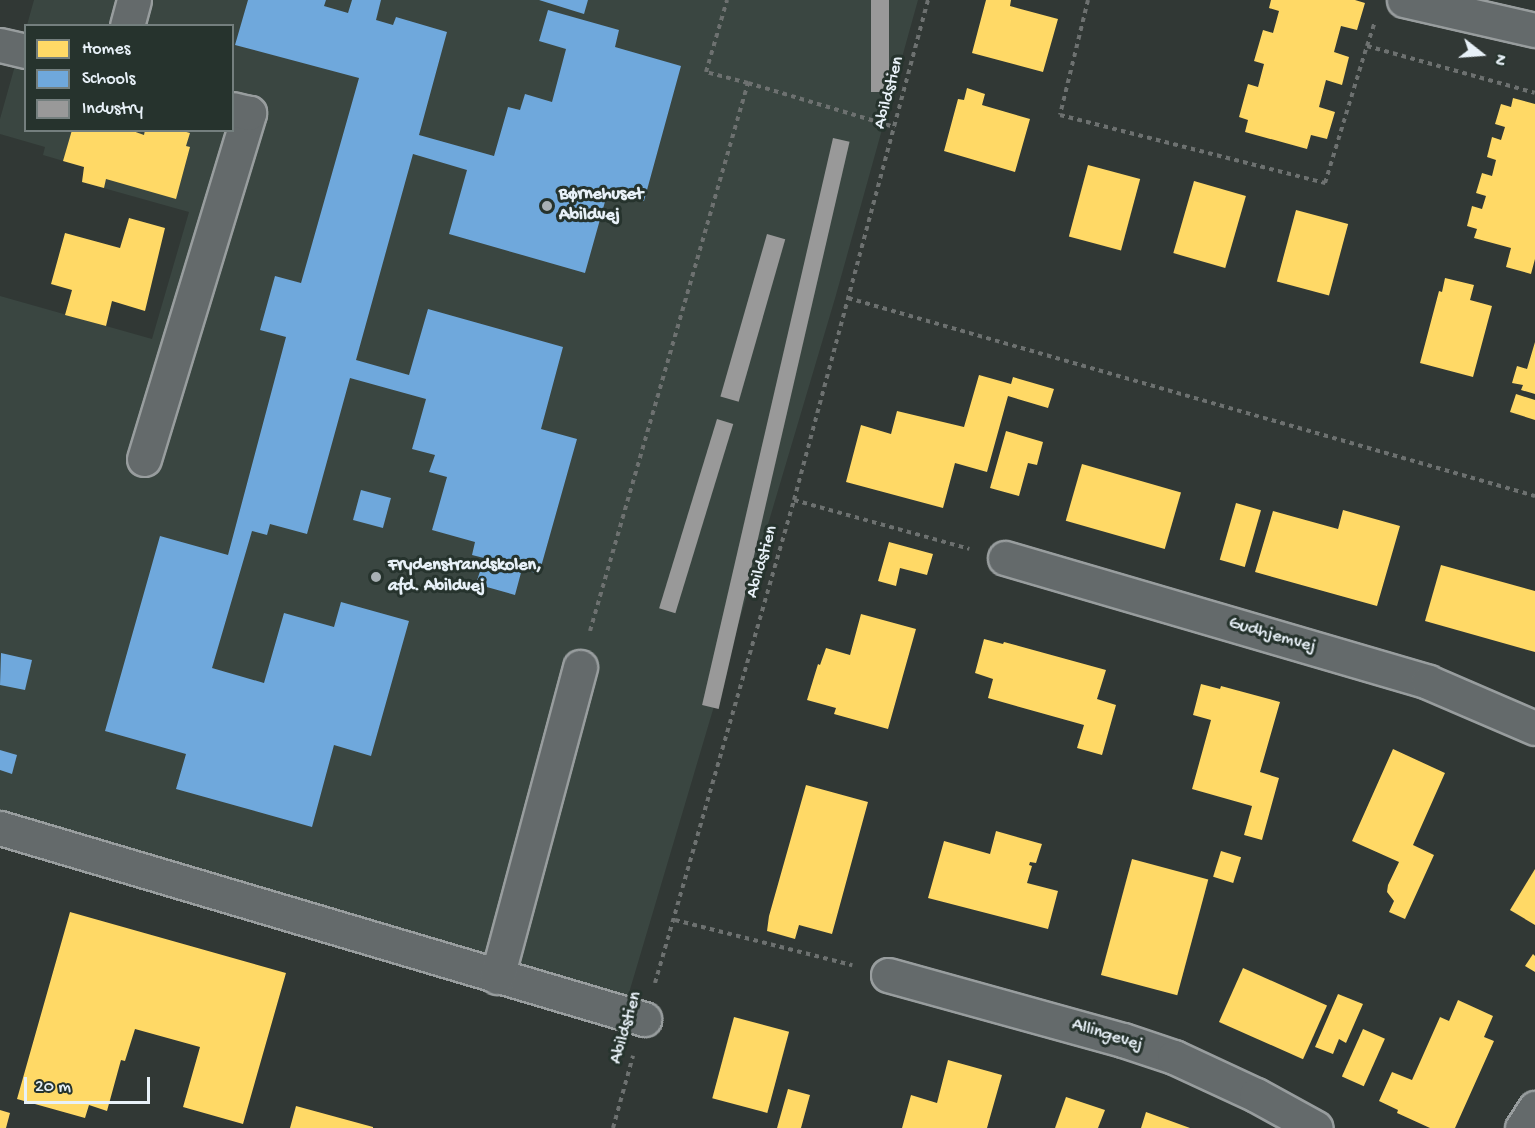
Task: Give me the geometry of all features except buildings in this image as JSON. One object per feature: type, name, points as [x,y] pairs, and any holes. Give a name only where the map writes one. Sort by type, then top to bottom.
[{"type":"street","points":[[128,24],[134,0]]},
{"type":"street","points":[[1404,0],[1535,30]]},
{"type":"street","points":[[0,45],[24,51]]},
{"type":"street","points":[[144,459],[249,114],[234,110]]},
{"type":"street","name":"Gudhjemvej","points":[[1005,558],[1428,682],[1535,728]]},
{"type":"street","points":[[497,977],[580,667]]},
{"type":"street","points":[[0,828],[644,1019]]},
{"type":"street","name":"Allingevej","points":[[888,975],[1123,1040],[1174,1057],[1256,1095],[1316,1128]]},
{"type":"street","points":[[1522,1128],[1535,1108]]},
{"type":"path","points":[[727,0],[706,72],[748,82],[895,127]]},
{"type":"path","name":"Abildstien","points":[[613,1128],[675,920],[794,500],[928,0]]},
{"type":"path","points":[[1088,0],[1060,115],[1325,183],[1367,46],[1535,93]]},
{"type":"path","points":[[580,667],[748,82]]},
{"type":"path","points":[[848,298],[1535,496]]},
{"type":"path","points":[[794,500],[1005,558]]},
{"type":"path","points":[[675,920],[888,975]]},
{"type":"shaded area","name":"Frydenstrandskolen, afd. Abildvej","points":[[34,0],[918,0],[836,295],[626,1003],[0,815],[0,296],[152,339],[189,212],[82,182],[84,167],[43,155],[45,147],[0,134],[0,119],[24,34],[24,132],[234,132],[234,24],[27,24]]},
{"type":"place","name":"Børnehuset Abildvej","points":[[547,206]]},
{"type":"place","name":"Frydenstrandskolen, afd. Abildvej","points":[[376,577]]}]
